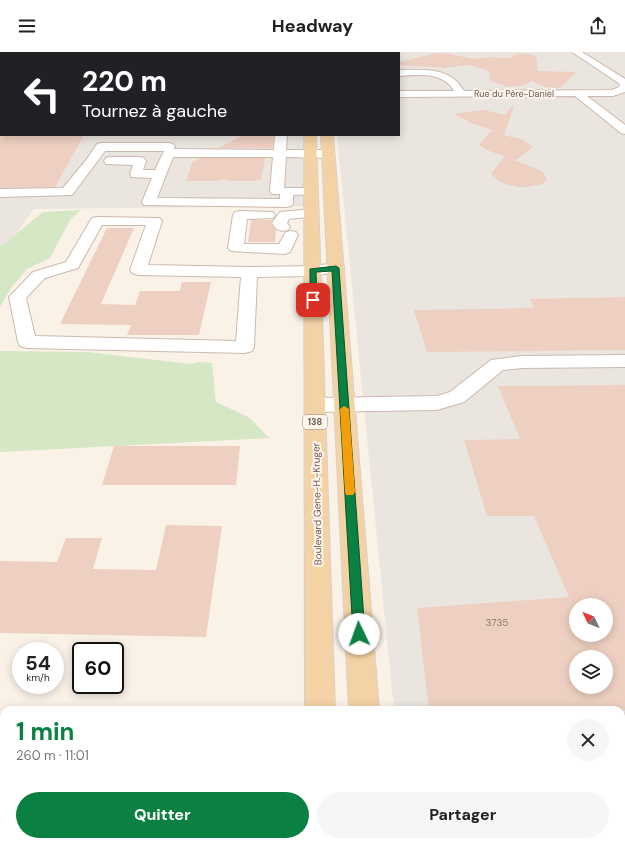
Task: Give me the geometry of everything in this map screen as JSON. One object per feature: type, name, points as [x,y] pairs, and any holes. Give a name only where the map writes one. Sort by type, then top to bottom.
[{"type":"main road","name":"Boulevard Gene-H.-Kruger","points":[[319,145],[312,191],[312,239],[320,706]]},
{"type":"main road","points":[[319,145],[336,268],[364,706]]},
{"type":"street","points":[[576,52],[625,84]]},
{"type":"street","points":[[400,73],[437,73],[451,79],[458,86],[461,94]]},
{"type":"street","name":"Rue du Père-Daniel","points":[[400,94],[613,93],[623,89],[625,84]]},
{"type":"street","points":[[577,93],[625,131]]},
{"type":"street","points":[[281,136],[279,154],[282,191]]},
{"type":"street","points":[[0,193],[67,192],[92,161],[101,147],[205,147],[279,154],[319,145]]},
{"type":"street","points":[[172,147],[160,174],[155,191],[312,191]]},
{"type":"street","points":[[92,161],[140,161],[136,174],[160,174]]},
{"type":"street","points":[[291,235],[285,249],[236,248],[240,215],[285,215],[312,213]]},
{"type":"street","points":[[285,215],[279,223],[291,235],[312,239]]},
{"type":"street","points":[[249,272],[245,347],[26,342],[18,297],[39,275],[72,265],[97,220],[155,220],[138,270],[249,272],[313,271],[336,268]]},
{"type":"street","points":[[315,405],[437,402],[457,397],[498,364],[522,362],[625,361]]},
{"type":"shaded area","points":[[400,52],[625,52],[625,706],[394,706],[337,136],[400,136]]},
{"type":"shaded area","points":[[0,136],[309,136],[309,206],[34,209],[0,256]]},
{"type":"green space","points":[[80,210],[70,220],[50,258],[27,269],[11,288],[0,307],[0,247],[43,212]]},
{"type":"green space","points":[[0,351],[87,352],[191,364],[199,362],[212,363],[216,402],[250,418],[269,438],[0,452]]},
{"type":"building","points":[[437,53],[452,54],[472,59],[489,57],[509,58],[518,53],[536,56],[538,71],[576,72],[560,88],[545,87],[532,81],[521,86],[508,87],[490,81],[489,71],[469,65],[446,68],[400,65],[400,62]]},
{"type":"building","points":[[513,105],[504,135],[524,140],[533,147],[516,160],[489,151],[479,145],[492,130],[471,123],[454,114],[484,110],[505,115]]},
{"type":"building","points":[[0,136],[83,136],[55,187],[0,188]]},
{"type":"building","points":[[241,136],[274,136],[273,148],[219,148]]},
{"type":"building","points":[[505,156],[539,170],[544,174],[547,180],[542,184],[527,187],[518,187],[502,183],[491,174]]},
{"type":"building","points":[[200,158],[265,158],[261,179],[256,181],[229,181],[224,179],[217,181],[186,181],[192,163]]},
{"type":"building","points":[[251,220],[273,220],[270,223],[276,230],[275,242],[248,242]]},
{"type":"building","points":[[107,228],[134,228],[101,304],[135,305],[140,291],[180,291],[182,282],[211,282],[199,335],[127,335],[131,325],[60,324]]},
{"type":"building","points":[[625,297],[625,350],[427,352],[414,310],[534,308],[530,299]]},
{"type":"building","points":[[625,385],[625,706],[429,706],[417,608],[569,597],[534,516],[487,516],[464,440],[520,439],[498,386]]},
{"type":"building","points":[[114,446],[240,446],[236,485],[102,485]]},
{"type":"building","points":[[166,525],[222,526],[206,637],[0,633],[0,561],[57,562],[66,538],[102,538],[93,569],[156,570]]},
{"type":"slow traffic","points":[[344,409],[350,492]]},
{"type":"route","points":[[313,300],[313,271],[336,268],[359,634]]}]
